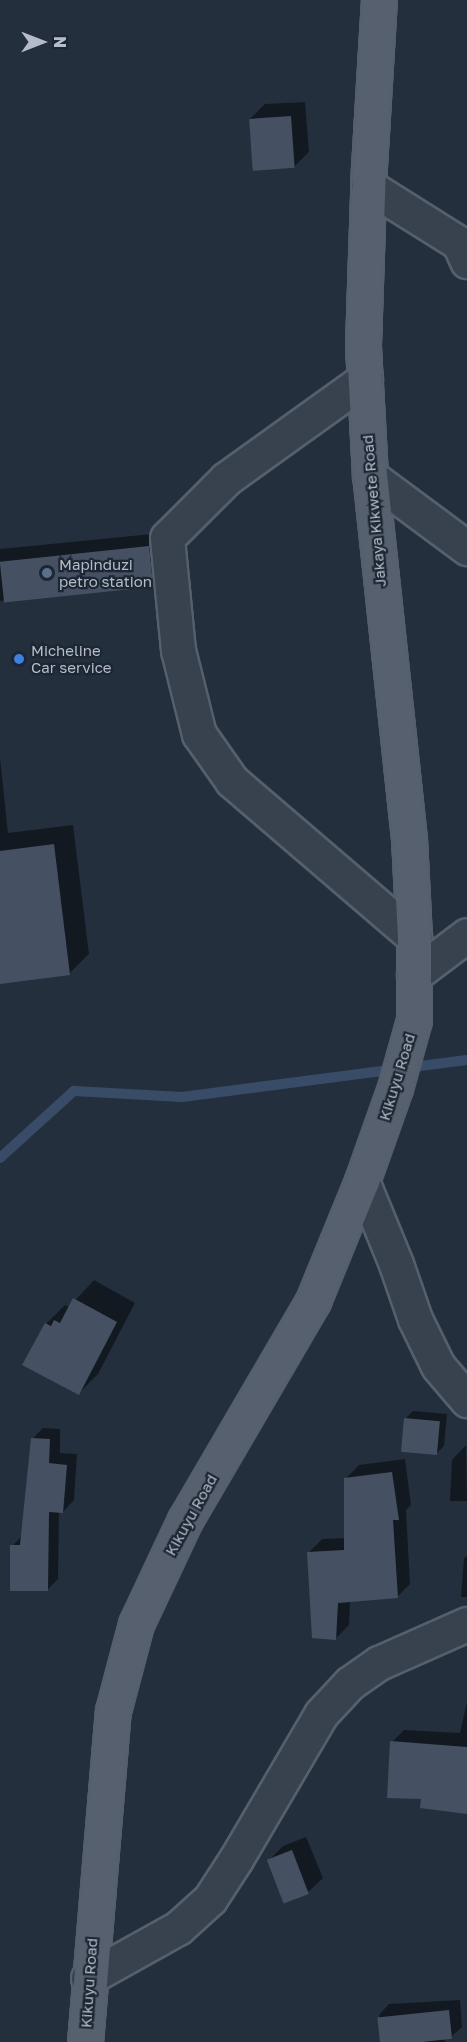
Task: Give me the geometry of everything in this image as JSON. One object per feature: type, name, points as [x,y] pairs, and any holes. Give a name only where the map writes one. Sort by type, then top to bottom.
[{"type":"main road","name":"Jakaya Kikwete Road","points":[[379,0],[368,186],[363,345],[369,476],[409,839],[414,937],[414,1020]]},
{"type":"main road","name":"Kikuyu Road","points":[[85,2042],[88,1978],[112,1711],[136,1624],[185,1520],[313,1301],[362,1181],[394,1088],[414,1020]]},
{"type":"street","points":[[368,186],[459,243],[467,261]]},
{"type":"street","points":[[365,379],[226,479],[167,538],[178,650],[199,734],[232,781],[414,937]]},
{"type":"street","points":[[369,476],[467,548]]},
{"type":"street","points":[[414,975],[467,935]]},
{"type":"street","points":[[362,1181],[396,1264],[415,1320],[438,1366],[467,1400]]},
{"type":"street","points":[[88,1978],[178,1928],[210,1899],[321,1714],[350,1683],[379,1663],[467,1624]]},
{"type":"building","points":[[291,116],[295,168],[253,171],[249,119]]},
{"type":"building","points":[[149,546],[153,587],[4,602],[0,562]]},
{"type":"building","points":[[54,844],[70,975],[0,984],[0,851]]},
{"type":"building","points":[[73,1298],[117,1322],[79,1395],[22,1365],[45,1323],[51,1326],[54,1320],[60,1323]]},
{"type":"building","points":[[404,1418],[440,1421],[437,1455],[401,1452]]},
{"type":"building","points":[[31,1438],[50,1439],[49,1463],[67,1465],[63,1513],[49,1512],[48,1591],[10,1591],[10,1545],[20,1545]]},
{"type":"building","points":[[392,1472],[399,1520],[393,1520],[398,1598],[338,1603],[336,1640],[312,1638],[307,1552],[344,1550],[344,1478]]},
{"type":"building","points":[[390,1741],[467,1747],[467,1814],[420,1808],[421,1799],[387,1798]]},
{"type":"building","points":[[292,1850],[309,1894],[284,1904],[267,1860]]},
{"type":"building","points":[[449,2010],[452,2039],[422,2042],[380,2042],[377,2018]]},
{"type":"waterway","points":[[0,1158],[74,1091],[182,1097],[467,1060]]},
{"type":"place","name":"Mapinduzi petro station","points":[[47,573]]},
{"type":"place","name":"Micheline Car service","points":[[19,659]]}]
